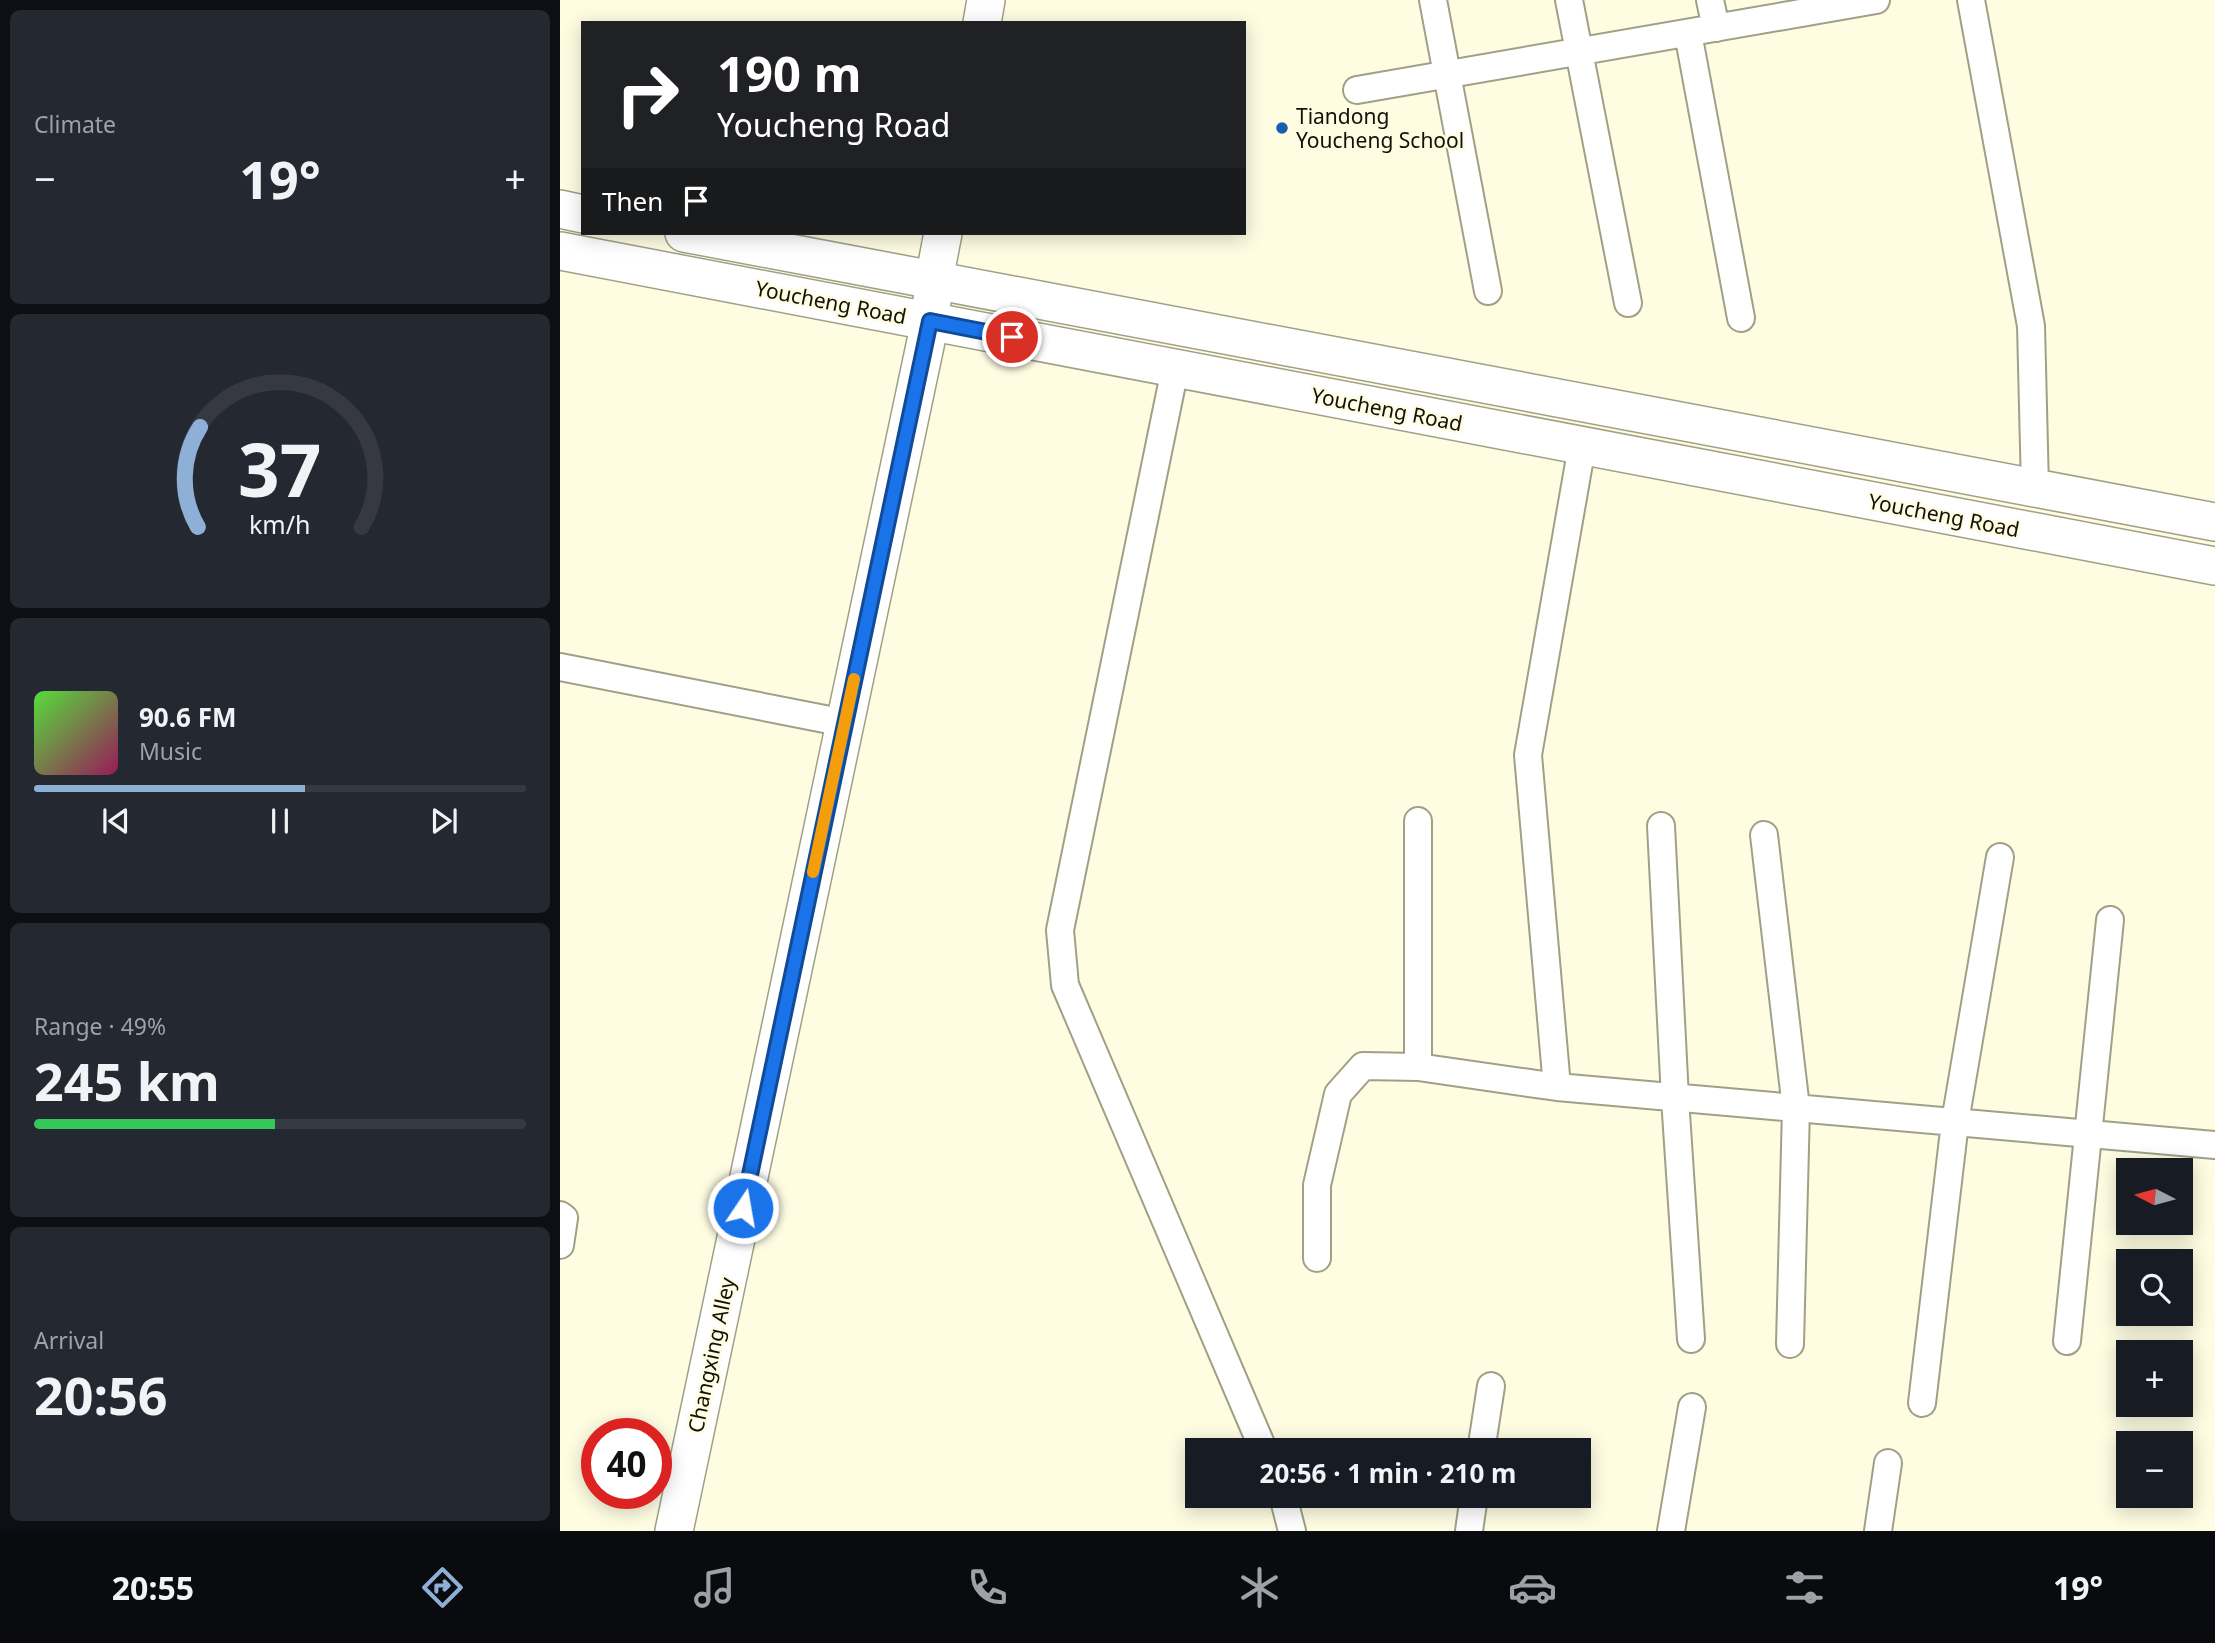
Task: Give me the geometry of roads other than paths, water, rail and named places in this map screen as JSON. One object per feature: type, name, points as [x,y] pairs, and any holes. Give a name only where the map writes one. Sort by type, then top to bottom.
[{"type":"main road","points":[[982,21],[986,0]]},
{"type":"main road","points":[[560,209],[581,214]]},
{"type":"main road","name":"Youcheng Road","points":[[695,235],[2215,522]]},
{"type":"main road","name":"Changxing Alley","points":[[674,1531],[930,321],[943,235]]},
{"type":"main road","name":"Youcheng Road","points":[[560,251],[2215,566]]},
{"type":"street","points":[[1433,0],[1488,291]]},
{"type":"street","points":[[1569,0],[1628,303]]},
{"type":"street","points":[[1710,0],[1716,28]]},
{"type":"street","points":[[1357,90],[1716,28],[1838,3],[1876,0]]},
{"type":"street","points":[[1971,0],[2031,326],[2035,488]]},
{"type":"street","points":[[1688,33],[1741,318]]},
{"type":"street","points":[[1175,369],[1060,930],[1065,985],[1258,1438]]},
{"type":"street","points":[[1557,1087],[1528,755],[1582,446]]},
{"type":"street","points":[[560,667],[845,723]]},
{"type":"street","points":[[1418,821],[1418,1067]]},
{"type":"street","points":[[1661,826],[1691,1339]]},
{"type":"street","points":[[1765,835],[1796,1108],[1790,1344]]},
{"type":"street","points":[[1922,1403],[1955,1122],[2000,857]]},
{"type":"street","points":[[2067,1341],[2110,920]]},
{"type":"street","points":[[1317,1258],[1317,1185],[1338,1094],[1363,1066],[1418,1067],[1557,1087],[2215,1145]]},
{"type":"street","points":[[560,1215],[564,1219],[560,1245]]},
{"type":"street","points":[[1483,1438],[1491,1386]]},
{"type":"street","points":[[1671,1531],[1692,1407]]},
{"type":"street","points":[[1878,1531],[1888,1463]]},
{"type":"street","points":[[1286,1508],[1292,1531]]},
{"type":"street","points":[[1469,1531],[1472,1508]]},
{"type":"place","name":"Tiandong Youcheng School","points":[[1282,128]]}]
